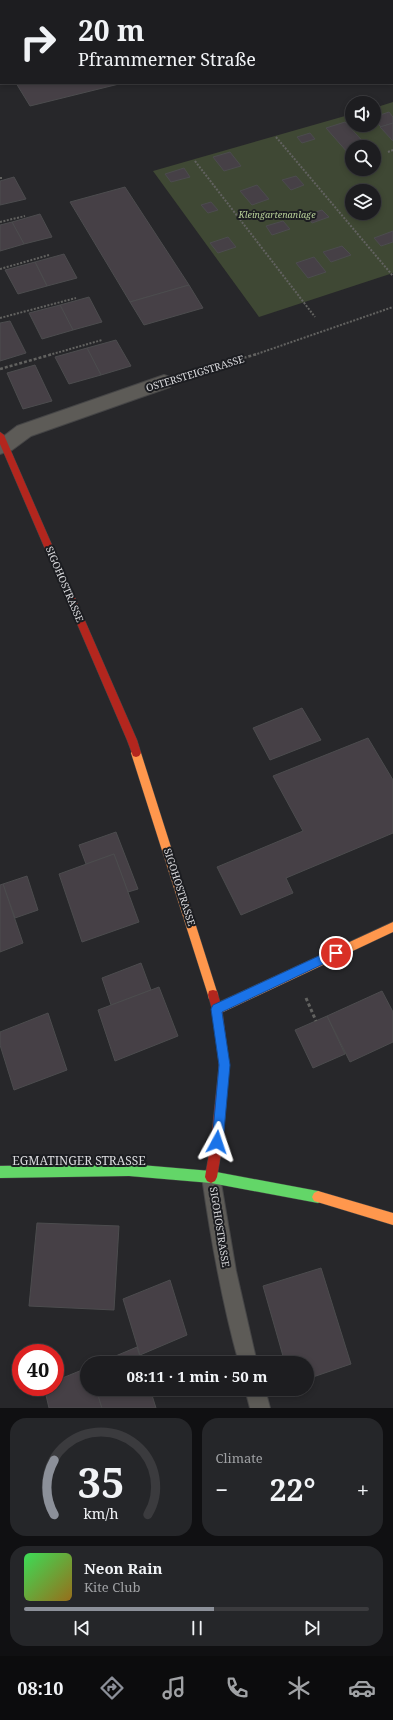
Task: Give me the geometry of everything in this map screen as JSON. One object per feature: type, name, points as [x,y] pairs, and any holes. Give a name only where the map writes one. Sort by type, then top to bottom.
[{"type":"street","name":"OSTERSTEIGSTRASSE","points":[[2,442],[24,431],[164,382]]},
{"type":"street","name":"SIGOHOSTRASSE","points":[[2,442],[132,740],[217,1009],[224,1065],[217,1142],[211,1177]]},
{"type":"street","points":[[217,1009],[393,926]]},
{"type":"street","name":"EGMATINGER STRASSE","points":[[0,1172],[129,1170],[211,1177],[307,1194],[393,1219]]},
{"type":"lane","name":"SIGOHOSTRASSE","points":[[211,1177],[218,1227],[239,1331],[246,1356]]},
{"type":"lane","points":[[257,1396],[260,1408]]},
{"type":"path","points":[[276,137],[393,276]]},
{"type":"path","points":[[388,152],[393,150]]},
{"type":"path","points":[[195,161],[315,317]]},
{"type":"path","points":[[0,222],[25,216]]},
{"type":"path","points":[[0,269],[49,255]]},
{"type":"path","points":[[0,318],[76,298]]},
{"type":"path","name":"OSTERSTEIGSTRASSE","points":[[164,382],[242,359],[393,307]]},
{"type":"path","points":[[0,370],[102,340]]},
{"type":"green space","name":"Kleingartenanlage","points":[[393,102],[393,273],[259,317],[153,171],[345,116],[345,132],[381,132],[381,106]]},
{"type":"building","points":[[17,84],[119,84],[30,106]]},
{"type":"building","points":[[389,112],[393,117],[393,123],[381,127],[381,115]]},
{"type":"building","points":[[345,122],[345,132],[354,132],[362,140],[345,140],[345,150],[326,128]]},
{"type":"building","points":[[393,123],[393,141],[381,128],[381,127]]},
{"type":"building","points":[[310,133],[315,139],[302,143],[297,137]]},
{"type":"building","points":[[230,152],[241,166],[224,171],[213,157]]},
{"type":"building","points":[[184,168],[190,177],[171,182],[165,174]]},
{"type":"building","points":[[296,176],[304,185],[291,190],[282,180]]},
{"type":"building","points":[[14,177],[26,199],[0,205],[0,181]]},
{"type":"building","points":[[257,185],[269,199],[252,205],[240,191]]},
{"type":"building","points":[[125,187],[189,285],[130,302],[70,202]]},
{"type":"building","points":[[211,202],[218,210],[208,213],[201,205]]},
{"type":"building","points":[[322,210],[329,217],[312,223],[306,215]]},
{"type":"building","points":[[40,214],[52,237],[24,244],[12,222]]},
{"type":"building","points":[[283,221],[290,229],[272,235],[266,226]]},
{"type":"building","points":[[12,222],[24,244],[0,251],[0,225]]},
{"type":"building","points":[[393,231],[393,242],[381,246],[374,238]]},
{"type":"building","points":[[228,237],[236,247],[218,253],[210,243]]},
{"type":"building","points":[[342,246],[351,255],[331,262],[323,252]]},
{"type":"building","points":[[64,254],[77,278],[47,286],[35,262]]},
{"type":"building","points":[[314,257],[326,272],[308,278],[296,263]]},
{"type":"building","points":[[35,262],[47,286],[18,294],[5,270]]},
{"type":"building","points":[[189,285],[203,308],[144,325],[130,302]]},
{"type":"building","points":[[89,297],[102,322],[73,330],[60,305]]},
{"type":"building","points":[[60,305],[73,330],[42,339],[29,313]]},
{"type":"building","points":[[10,321],[26,353],[0,361],[0,323]]},
{"type":"building","points":[[116,340],[131,366],[101,375],[87,348]]},
{"type":"building","points":[[87,348],[101,375],[69,384],[55,357]]},
{"type":"building","points":[[35,365],[52,401],[23,409],[7,373]]},
{"type":"building","points":[[302,708],[321,740],[270,760],[253,728]]},
{"type":"building","points":[[368,738],[393,780],[393,833],[286,878],[293,893],[241,915],[217,867],[303,831],[273,776]]},
{"type":"building","points":[[116,832],[138,889],[128,892],[114,854],[86,864],[79,845]]},
{"type":"building","points":[[114,854],[139,922],[82,942],[59,874]]},
{"type":"building","points":[[27,876],[38,910],[15,918],[3,884]]},
{"type":"building","points":[[3,884],[23,943],[0,952],[0,885]]},
{"type":"building","points":[[141,963],[151,990],[111,1005],[102,978]]},
{"type":"building","points":[[159,987],[178,1036],[115,1061],[98,1010]]},
{"type":"building","points":[[382,991],[393,1012],[393,1042],[350,1062],[327,1016]]},
{"type":"building","points":[[48,1013],[67,1070],[14,1090],[0,1045],[0,1032]]},
{"type":"building","points":[[327,1016],[345,1054],[313,1068],[295,1030]]},
{"type":"building","points":[[37,1223],[119,1226],[114,1310],[29,1306]]},
{"type":"building","points":[[321,1268],[351,1364],[314,1377],[314,1356],[283,1356],[263,1286]]},
{"type":"building","points":[[170,1280],[187,1335],[140,1355],[123,1299]]},
{"type":"building","points":[[137,1347],[140,1356],[116,1356]]},
{"type":"building","points":[[80,1371],[80,1396],[98,1396],[102,1408],[49,1408],[46,1396],[64,1396],[64,1377]]},
{"type":"building","points":[[98,1396],[152,1396],[156,1408],[102,1408]]},
{"type":"traffic: fast","points":[[0,1172],[129,1170],[211,1177],[318,1197]]},
{"type":"traffic: slow","points":[[136,753],[213,995]]},
{"type":"traffic: slow","points":[[217,1009],[393,927]]},
{"type":"traffic: slow","points":[[318,1197],[393,1219]]},
{"type":"traffic: jam","points":[[0,435],[132,740],[136,753]]},
{"type":"traffic: jam","points":[[211,1177],[217,1142],[224,1065],[217,1009],[213,995]]},
{"type":"route","points":[[217,1142],[224,1065],[217,1009],[336,953]]}]
